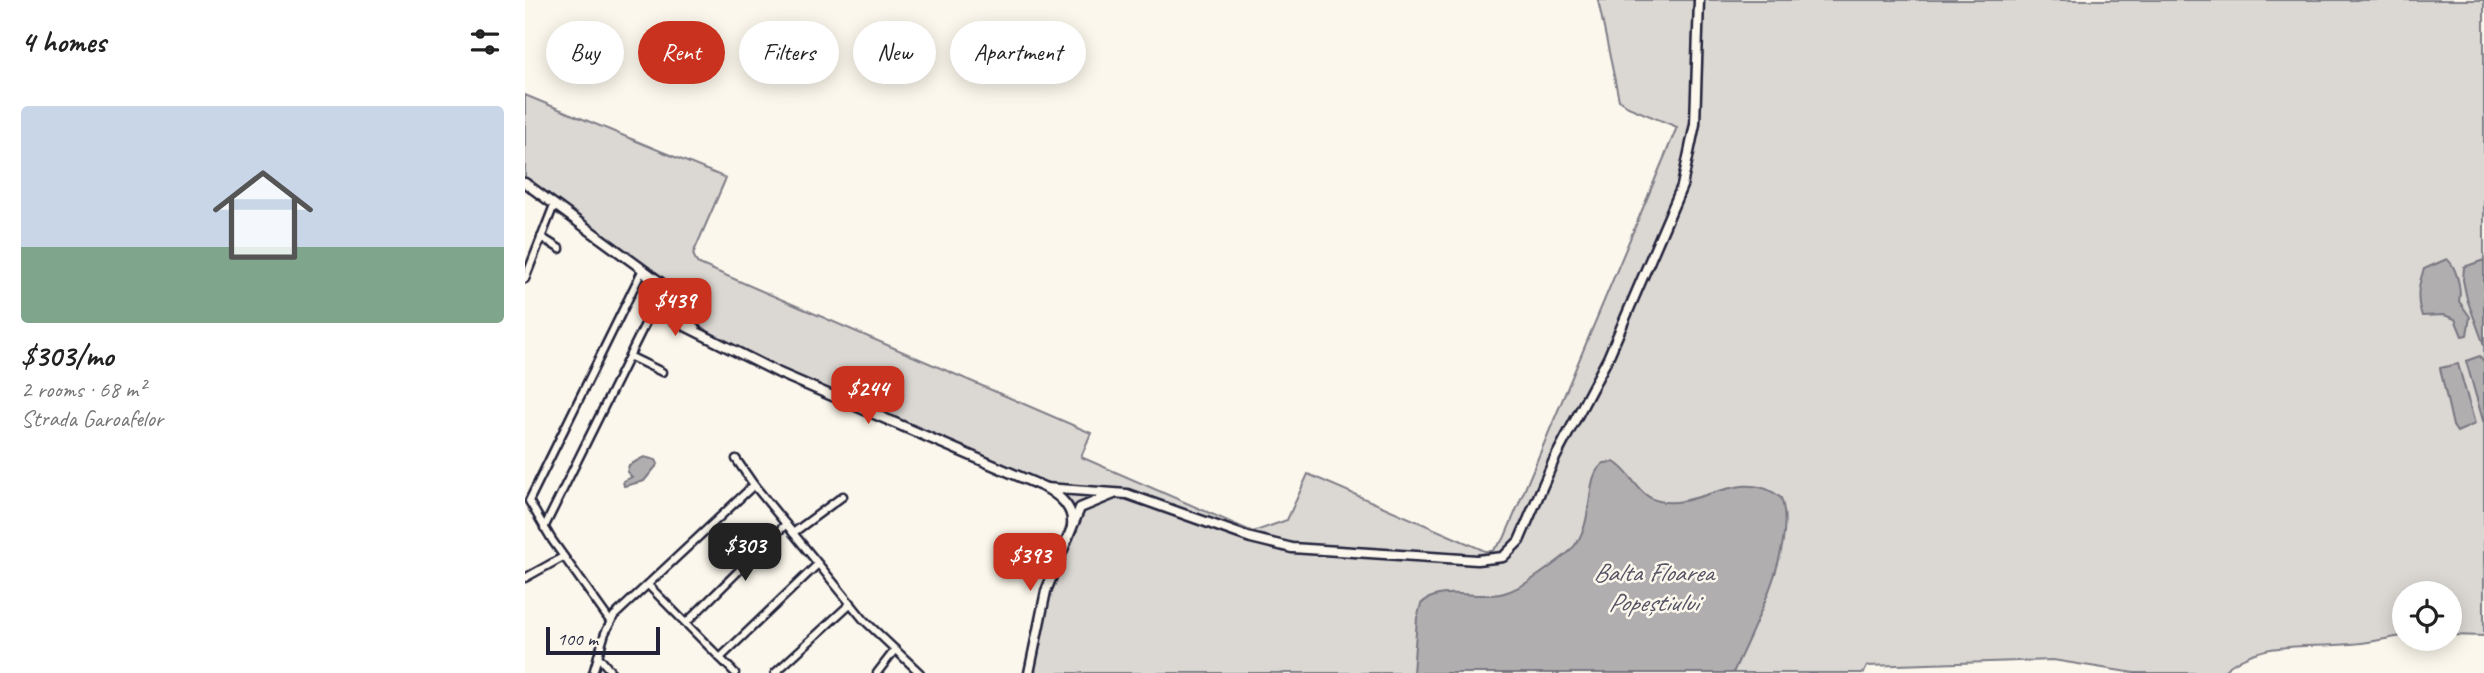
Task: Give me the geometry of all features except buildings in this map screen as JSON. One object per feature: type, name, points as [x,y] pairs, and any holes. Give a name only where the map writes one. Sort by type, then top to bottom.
[{"type":"street","points":[[1046,488],[1120,493],[1251,538],[1292,548],[1477,560],[1497,559],[1508,554],[1518,541],[1554,460],[1608,358],[1682,186],[1695,124],[1699,0]]},
{"type":"street","points":[[525,183],[674,296],[679,308],[704,337]]},
{"type":"street","points":[[525,279],[554,205]]},
{"type":"street","points":[[541,237],[560,249]]},
{"type":"street","points":[[644,272],[659,287],[662,307],[704,337],[790,378],[1046,488],[1067,504],[1081,507],[1120,493]]},
{"type":"street","points":[[610,621],[563,557],[529,501],[644,272]]},
{"type":"street","points":[[544,528],[650,314],[662,307],[665,296],[674,296]]},
{"type":"street","points":[[662,307],[674,314],[679,308]]},
{"type":"street","points":[[629,356],[662,372]]},
{"type":"street","points":[[736,458],[754,485],[851,603],[894,651],[920,673]]},
{"type":"street","points":[[593,673],[610,621],[754,485]]},
{"type":"street","points":[[1072,526],[1067,494],[1073,490]]},
{"type":"street","points":[[1029,673],[1043,601],[1084,497],[1073,490]]},
{"type":"street","points":[[793,533],[843,496]]},
{"type":"street","points":[[685,623],[786,524]]},
{"type":"street","points":[[525,578],[563,557]]},
{"type":"street","points":[[720,658],[818,564]]},
{"type":"street","points":[[649,585],[734,673]]},
{"type":"street","points":[[775,673],[851,603]]},
{"type":"street","points":[[877,673],[894,651]]},
{"type":"street","points":[[598,656],[612,673]]},
{"type":"shaded area","points":[[1598,0],[2484,0],[2484,636],[2462,635],[2462,581],[2392,581],[2392,638],[2267,650],[2251,654],[2221,673],[2134,673],[2053,660],[1867,666],[1864,673],[1033,673],[1047,600],[1074,531],[1068,514],[1045,483],[776,367],[715,336],[686,316],[673,288],[525,180],[525,95],[726,178],[693,254],[697,263],[1091,433],[1081,457],[1253,532],[1287,520],[1308,474],[1485,551],[1492,551],[1504,539],[1677,127],[1628,107],[1619,100]]},
{"type":"water","points":[[2447,259],[2457,278],[2459,301],[2470,317],[2467,335],[2462,336],[2455,319],[2444,315],[2422,316],[2420,310],[2420,281],[2424,269]]},
{"type":"water","points":[[2484,260],[2484,345],[2463,280],[2464,267]]},
{"type":"water","points":[[2480,356],[2484,362],[2484,424],[2466,361]]},
{"type":"water","points":[[2458,364],[2475,424],[2457,432],[2453,426],[2440,368]]},
{"type":"water","points":[[644,457],[656,460],[658,464],[644,481],[624,486],[623,481],[632,477],[627,472],[629,465]]},
{"type":"water","name":"Balta Floarea Popeștiului","points":[[1614,462],[1640,490],[1659,501],[1689,500],[1720,490],[1751,486],[1766,489],[1781,498],[1785,517],[1778,563],[1771,587],[1733,673],[1413,673],[1417,618],[1421,604],[1439,595],[1504,593],[1527,582],[1563,557],[1575,546],[1582,533],[1597,470],[1604,463]]}]
